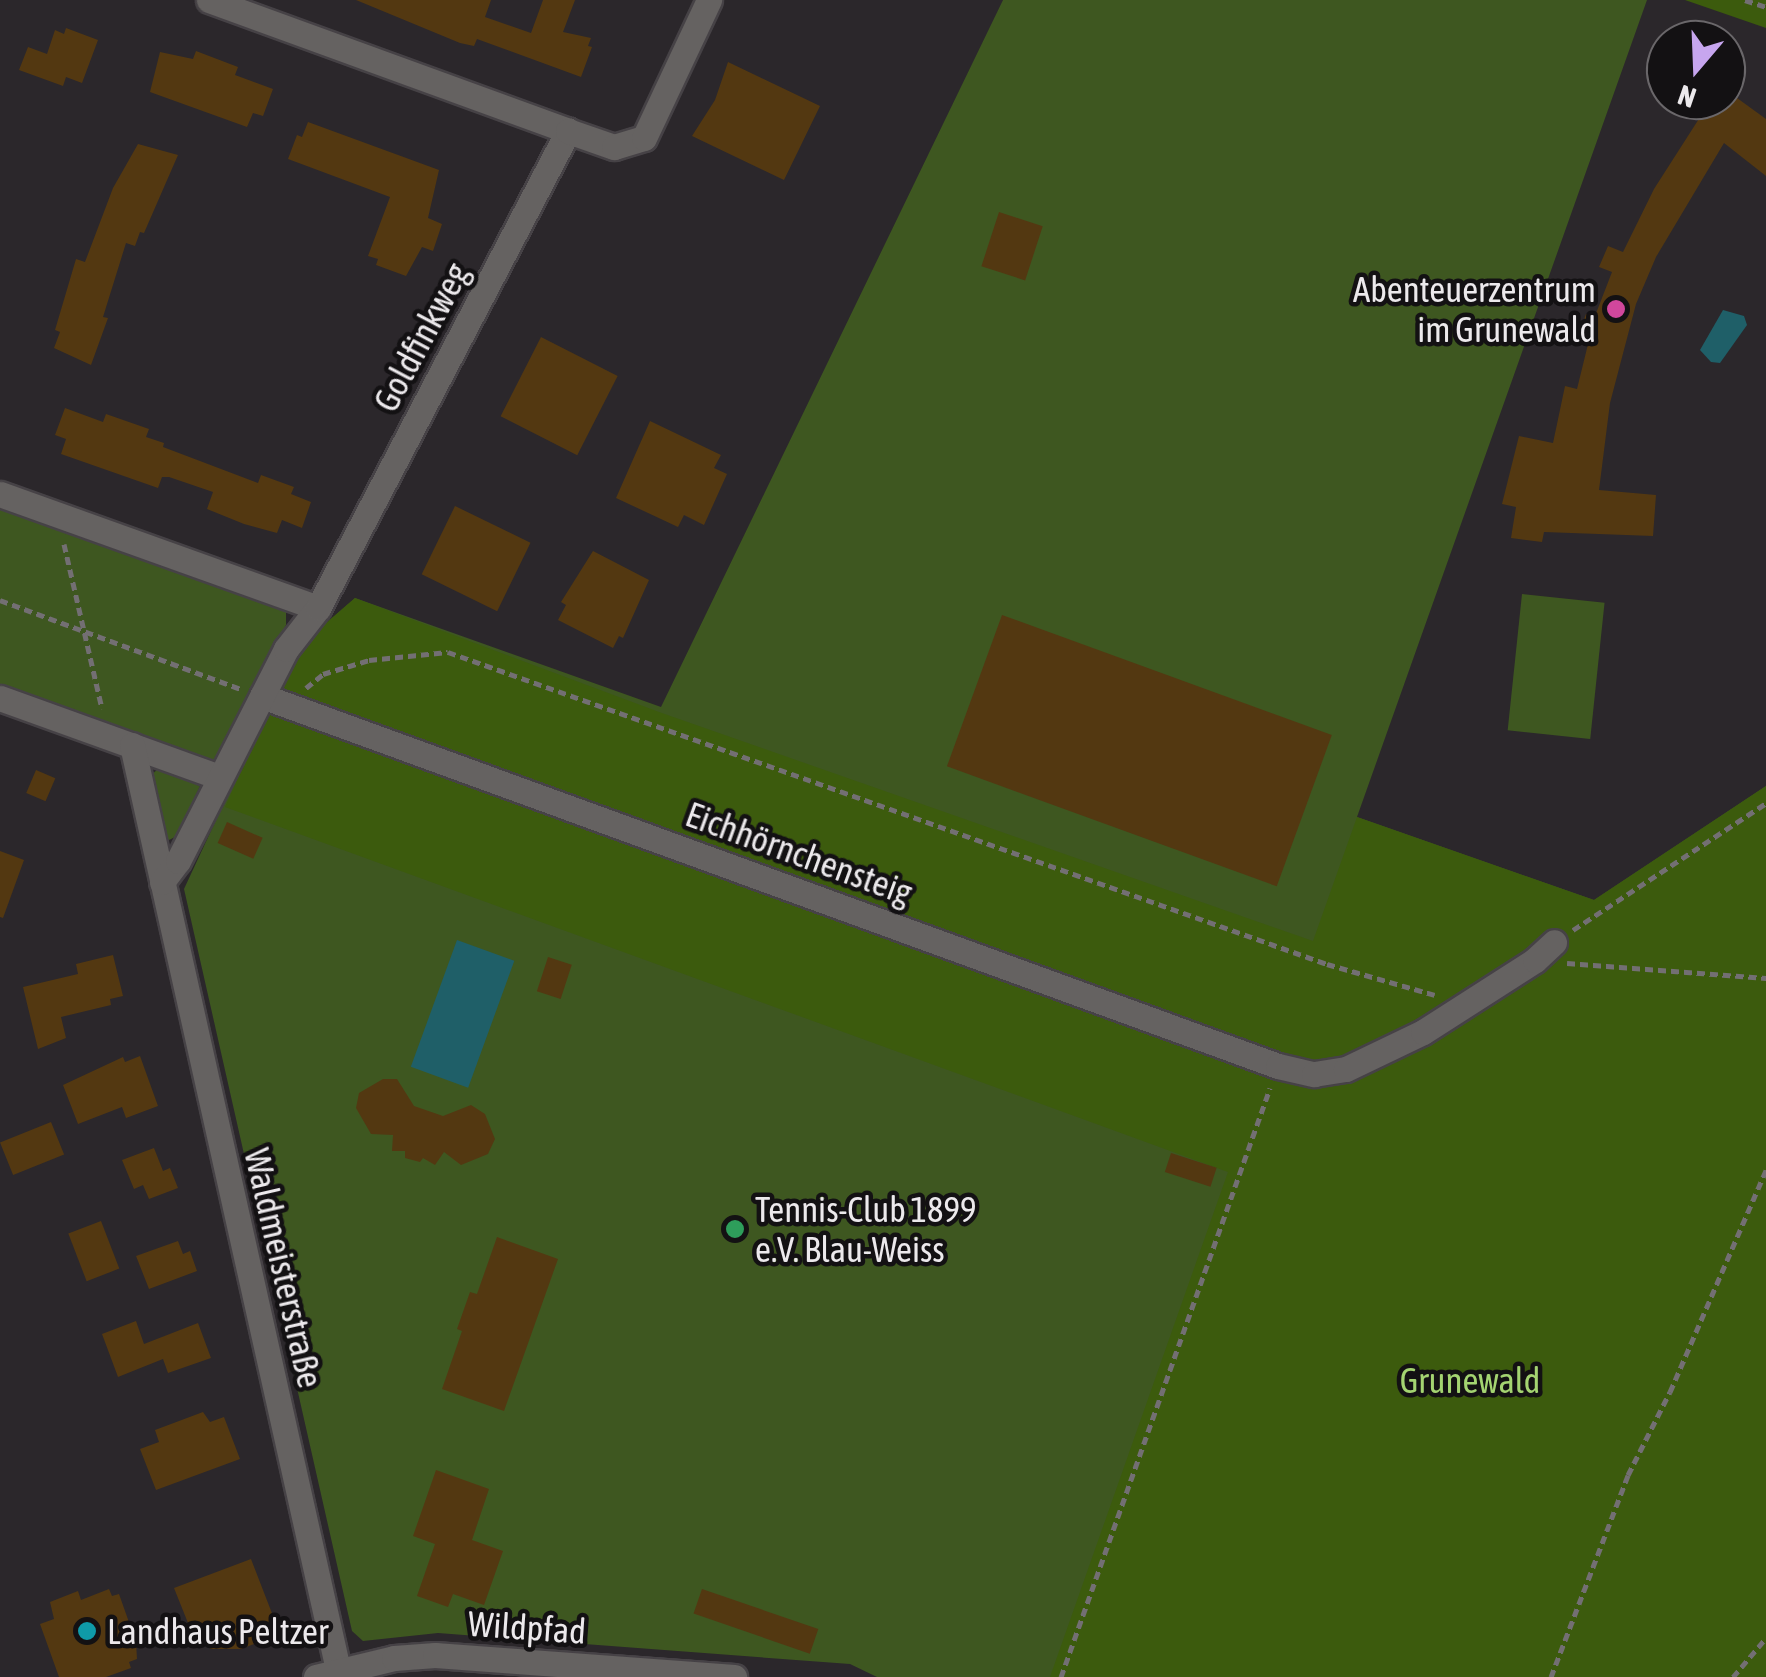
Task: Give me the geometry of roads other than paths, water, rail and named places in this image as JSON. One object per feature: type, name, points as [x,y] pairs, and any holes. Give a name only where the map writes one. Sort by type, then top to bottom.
[{"type":"street","points":[[209,0],[614,148],[644,138],[708,0]]},
{"type":"street","name":"Goldfinkweg","points":[[219,777],[274,700],[286,649],[318,608],[568,130]]},
{"type":"street","points":[[0,494],[318,608]]},
{"type":"street","points":[[0,698],[219,777],[178,861],[162,882]]},
{"type":"street","name":"Eichhörnchensteig","points":[[274,700],[1278,1066],[1314,1074],[1346,1070],[1411,1039],[1534,960],[1554,942]]},
{"type":"street","name":"Waldmeisterstraße","points":[[120,740],[162,882],[327,1673]]},
{"type":"street","name":"Wildpfad","points":[[327,1673],[435,1656],[734,1677]]},
{"type":"water","points":[[1723,310],[1744,316],[1747,325],[1720,363],[1711,362],[1700,350]]},
{"type":"water","points":[[457,940],[514,961],[468,1088],[411,1067]]},
{"type":"place","name":"Abenteuerzentrum im Grunewald","points":[[1616,309]]},
{"type":"place","name":"Tennis-Club 1899 e.V. Blau-Weiss","points":[[735,1229]]},
{"type":"place","name":"Landhaus Peltzer","points":[[87,1631]]},
{"type":"park label","name":"Grunewald","points":[[1470,1380]]}]
